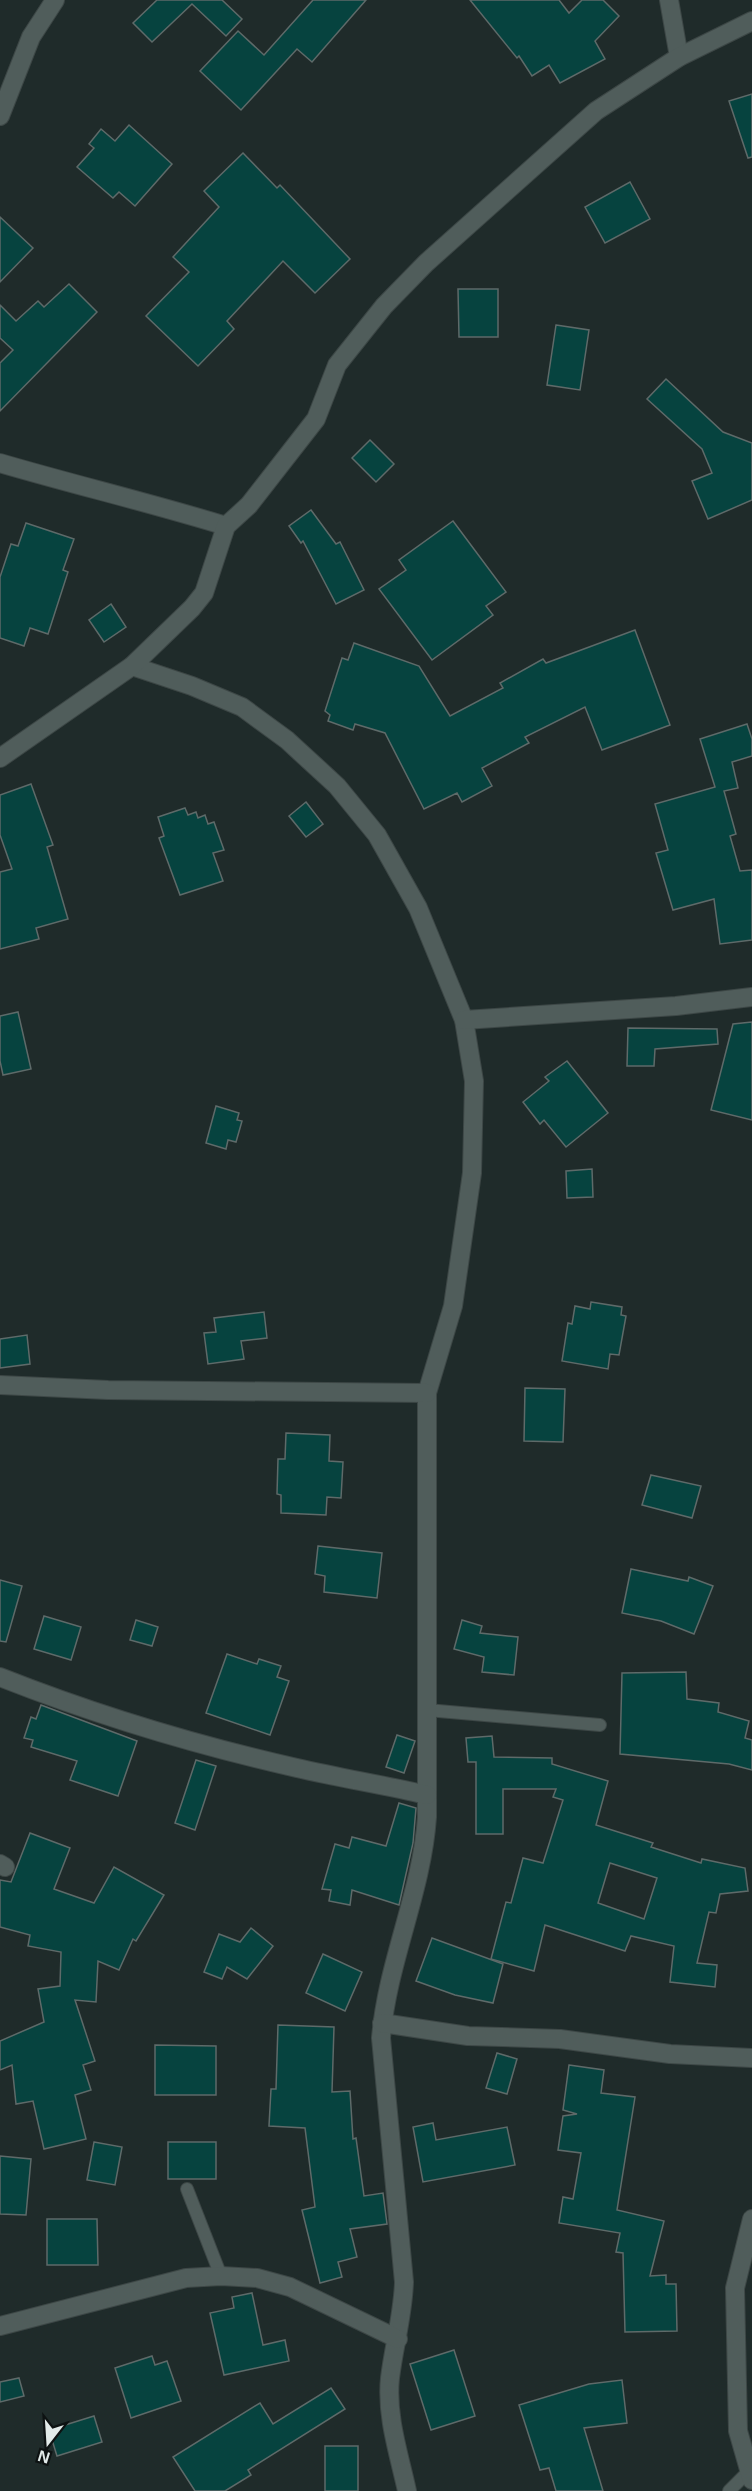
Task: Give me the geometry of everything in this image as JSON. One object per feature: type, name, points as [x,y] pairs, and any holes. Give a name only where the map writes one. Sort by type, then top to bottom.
[{"type":"street","points":[[0,116],[31,37],[54,0]]},
{"type":"street","points":[[669,0],[679,57]]},
{"type":"street","points":[[0,758],[132,666],[169,632],[204,592],[226,526],[249,505],[316,419],[337,365],[384,306],[426,263],[596,111],[679,57],[752,21]]},
{"type":"street","points":[[0,463],[86,488],[147,501],[226,526]]},
{"type":"street","points":[[132,666],[192,686],[242,707],[287,740],[337,786],[377,835],[417,908],[464,1020],[474,1081],[472,1173],[453,1306],[427,1393],[425,1851],[383,2010],[381,2038],[404,2282],[404,2309],[389,2399],[392,2426],[407,2491]]},
{"type":"street","points":[[464,1020],[676,1006],[752,997]]},
{"type":"street","points":[[0,1385],[108,1390],[427,1393]]},
{"type":"street","points":[[0,1677],[81,1708],[146,1728],[298,1768],[427,1795]]},
{"type":"street","points":[[382,2023],[468,2036],[560,2038],[670,2054],[752,2058]]},
{"type":"street","points":[[750,2476],[738,2431],[735,2288],[752,2219]]},
{"type":"street","points":[[0,2326],[186,2278],[257,2277],[290,2287],[398,2339]]},
{"type":"lane","points":[[427,1710],[600,1725]]},
{"type":"lane","points":[[187,2189],[221,2276]]},
{"type":"lane","points":[[729,2491],[750,2476]]},
{"type":"building","points":[[157,0],[222,0],[242,19],[226,36],[192,4],[152,42],[133,23]]},
{"type":"building","points":[[313,0],[366,0],[312,62],[297,49],[241,110],[200,71],[238,31],[264,55]]},
{"type":"building","points":[[470,0],[559,0],[569,13],[582,0],[603,0],[619,16],[595,41],[605,59],[560,83],[549,65],[532,76],[519,56],[517,58]]},
{"type":"building","points":[[752,94],[752,157],[748,158],[729,101]]},
{"type":"building","points":[[129,125],[172,164],[135,206],[119,192],[113,198],[77,167],[94,148],[89,144],[101,129],[115,141]]},
{"type":"building","points":[[243,153],[277,188],[280,185],[350,259],[315,293],[283,261],[227,321],[234,329],[198,366],[146,316],[189,272],[173,257],[219,207],[204,191]]},
{"type":"building","points":[[630,182],[650,219],[605,243],[585,207]]},
{"type":"building","points":[[0,217],[33,248],[0,282]]},
{"type":"building","points":[[69,284],[97,312],[0,411],[0,363],[13,350],[0,338],[0,305],[16,321],[38,301],[44,307]]},
{"type":"building","points":[[458,289],[498,289],[498,337],[459,337]]},
{"type":"building","points":[[556,325],[589,330],[580,390],[547,385]]},
{"type":"building","points":[[666,379],[723,432],[752,443],[752,500],[708,519],[692,481],[712,473],[702,449],[647,399]]},
{"type":"building","points":[[370,440],[394,464],[376,482],[352,458]]},
{"type":"building","points":[[311,510],[336,544],[340,542],[364,590],[336,604],[303,541],[301,543],[289,526]]},
{"type":"building","points":[[453,521],[506,592],[486,606],[493,615],[432,660],[379,589],[406,570],[399,560]]},
{"type":"building","points":[[26,523],[74,539],[63,570],[68,572],[48,634],[30,628],[24,646],[0,638],[0,577],[11,544],[18,546]]},
{"type":"building","points":[[111,604],[126,627],[104,642],[89,620]]},
{"type":"building","points":[[635,630],[670,725],[602,750],[585,707],[525,737],[529,743],[482,768],[492,786],[462,802],[457,793],[424,809],[385,733],[355,724],[353,730],[328,721],[330,715],[325,711],[342,658],[348,660],[354,643],[419,666],[450,716],[503,688],[500,683],[543,659],[546,663]]},
{"type":"building","points":[[747,724],[752,739],[752,756],[732,762],[738,788],[724,791],[736,834],[730,836],[740,871],[752,870],[752,940],[720,944],[714,899],[673,910],[656,853],[668,850],[655,804],[715,787],[700,739]]},
{"type":"building","points":[[31,784],[53,845],[47,847],[68,919],[36,928],[39,939],[0,949],[0,872],[12,869],[0,835],[0,795]]},
{"type":"building","points":[[306,802],[323,824],[306,837],[289,816]]},
{"type":"building","points":[[185,808],[188,815],[196,812],[198,818],[205,815],[208,824],[214,822],[224,850],[213,853],[223,881],[180,895],[159,838],[164,836],[158,817]]},
{"type":"building","points":[[18,1012],[31,1069],[3,1075],[0,1061],[0,1016]]},
{"type":"building","points":[[752,1022],[752,1120],[711,1110],[733,1024]]},
{"type":"building","points":[[628,1028],[717,1029],[718,1044],[655,1049],[654,1066],[627,1066]]},
{"type":"building","points":[[567,1061],[608,1113],[566,1147],[544,1120],[540,1124],[523,1102],[549,1081],[545,1077]]},
{"type":"building","points":[[216,1106],[239,1113],[237,1120],[242,1121],[236,1142],[228,1140],[226,1149],[206,1143]]},
{"type":"building","points":[[592,1169],[593,1197],[567,1198],[566,1171]]},
{"type":"building","points":[[591,1302],[622,1307],[621,1315],[626,1316],[619,1355],[610,1354],[608,1369],[562,1361],[568,1323],[572,1324],[575,1306],[590,1309]]},
{"type":"building","points":[[264,1312],[267,1338],[241,1341],[244,1359],[208,1364],[204,1333],[216,1332],[214,1318]]},
{"type":"building","points":[[27,1335],[30,1364],[0,1368],[0,1339]]},
{"type":"building","points":[[525,1388],[565,1389],[563,1442],[524,1441]]},
{"type":"building","points":[[286,1433],[330,1435],[329,1461],[343,1462],[341,1498],[327,1497],[326,1515],[281,1513],[281,1495],[277,1494],[278,1459],[285,1459]]},
{"type":"building","points":[[651,1475],[701,1486],[692,1518],[642,1505]]},
{"type":"building","points":[[318,1546],[382,1553],[377,1598],[324,1592],[325,1576],[315,1574]]},
{"type":"building","points":[[631,1569],[688,1581],[689,1577],[713,1586],[694,1634],[661,1621],[622,1613]]},
{"type":"building","points":[[0,1580],[22,1586],[6,1642],[0,1641]]},
{"type":"building","points":[[44,1616],[81,1627],[71,1660],[34,1649]]},
{"type":"building","points":[[136,1620],[158,1627],[152,1646],[130,1640]]},
{"type":"building","points":[[462,1620],[482,1626],[480,1633],[518,1637],[514,1675],[482,1672],[484,1657],[454,1649]]},
{"type":"building","points":[[227,1654],[257,1664],[259,1659],[281,1666],[277,1677],[289,1681],[270,1735],[206,1713]]},
{"type":"building","points":[[686,1672],[687,1699],[719,1703],[718,1712],[749,1721],[745,1738],[752,1740],[752,1770],[729,1764],[620,1754],[622,1673]]},
{"type":"building","points":[[41,1705],[137,1741],[118,1796],[70,1780],[77,1761],[31,1747],[33,1740],[24,1738],[31,1717],[36,1719]]},
{"type":"building","points":[[397,1735],[415,1741],[404,1773],[386,1767]]},
{"type":"building","points":[[492,1736],[494,1757],[552,1758],[552,1764],[608,1781],[596,1825],[653,1843],[651,1847],[701,1863],[702,1859],[745,1868],[748,1891],[720,1894],[716,1913],[709,1912],[697,1963],[717,1965],[715,1987],[670,1982],[674,1946],[631,1936],[625,1951],[545,1925],[534,1971],[491,1959],[506,1902],[511,1903],[523,1858],[543,1863],[563,1800],[553,1797],[556,1789],[503,1789],[503,1834],[476,1834],[476,1762],[468,1762],[466,1738]],"holes":[[[610,1863],[657,1878],[644,1919],[598,1903]]]},
{"type":"building","points":[[196,1760],[216,1766],[195,1830],[175,1823]]},
{"type":"building","points":[[399,1803],[416,1808],[413,1843],[399,1905],[352,1890],[350,1905],[329,1901],[331,1890],[322,1889],[335,1844],[349,1848],[352,1837],[386,1846]]},
{"type":"building","points":[[30,1833],[70,1848],[54,1889],[94,1903],[114,1867],[164,1895],[136,1941],[133,1939],[119,1970],[98,1961],[96,2002],[75,2000],[95,2061],[83,2065],[91,2090],[75,2095],[86,2139],[44,2149],[33,2101],[16,2104],[12,2065],[0,2070],[0,2041],[44,2022],[38,1989],[60,1986],[61,1952],[28,1946],[30,1935],[0,1927],[0,1880],[11,1882]]},
{"type":"building","points":[[251,1928],[273,1946],[247,1979],[227,1967],[222,1979],[204,1972],[219,1934],[240,1942]]},
{"type":"building","points":[[432,1938],[503,1964],[493,2003],[455,1995],[416,1981]]},
{"type":"building","points":[[323,1954],[362,1972],[345,2011],[306,1993]]},
{"type":"building","points":[[278,2025],[334,2027],[332,2092],[350,2091],[353,2139],[356,2138],[364,2196],[383,2193],[387,2224],[350,2229],[357,2257],[338,2262],[342,2277],[320,2283],[302,2210],[315,2207],[305,2128],[269,2126],[271,2089],[276,2089]]},
{"type":"building","points":[[155,2045],[216,2046],[216,2095],[155,2095]]},
{"type":"building","points":[[497,2053],[517,2059],[507,2094],[486,2088]]},
{"type":"building","points":[[569,2065],[604,2070],[601,2093],[635,2097],[617,2210],[664,2221],[650,2276],[666,2275],[666,2284],[676,2284],[677,2331],[625,2332],[623,2253],[616,2252],[620,2233],[559,2223],[563,2197],[573,2199],[581,2153],[558,2150],[563,2116],[577,2114],[563,2110]]},
{"type":"building","points":[[433,2123],[436,2140],[507,2127],[515,2165],[423,2182],[413,2127]]},
{"type":"building","points":[[94,2142],[122,2147],[115,2185],[87,2180]]},
{"type":"building","points":[[168,2142],[216,2142],[216,2179],[168,2179]]},
{"type":"building","points":[[0,2156],[31,2159],[26,2215],[0,2214]]},
{"type":"building","points":[[47,2219],[97,2219],[98,2265],[47,2265]]},
{"type":"building","points":[[252,2293],[263,2345],[285,2340],[289,2361],[224,2375],[210,2313],[234,2308],[232,2297]]},
{"type":"building","points":[[454,2350],[475,2416],[431,2430],[410,2364]]},
{"type":"building","points":[[152,2356],[155,2365],[167,2361],[181,2401],[131,2418],[115,2368]]},
{"type":"building","points":[[19,2378],[24,2396],[0,2402],[0,2382]]},
{"type":"building","points":[[622,2380],[627,2423],[584,2428],[603,2491],[556,2491],[549,2468],[540,2470],[519,2405],[589,2384]]},
{"type":"building","points":[[331,2388],[345,2409],[248,2470],[251,2475],[225,2491],[195,2491],[173,2457],[260,2403],[273,2424]]},
{"type":"building","points":[[94,2416],[102,2442],[57,2456],[49,2430]]},
{"type":"building","points":[[325,2446],[358,2446],[358,2491],[325,2491]]}]
